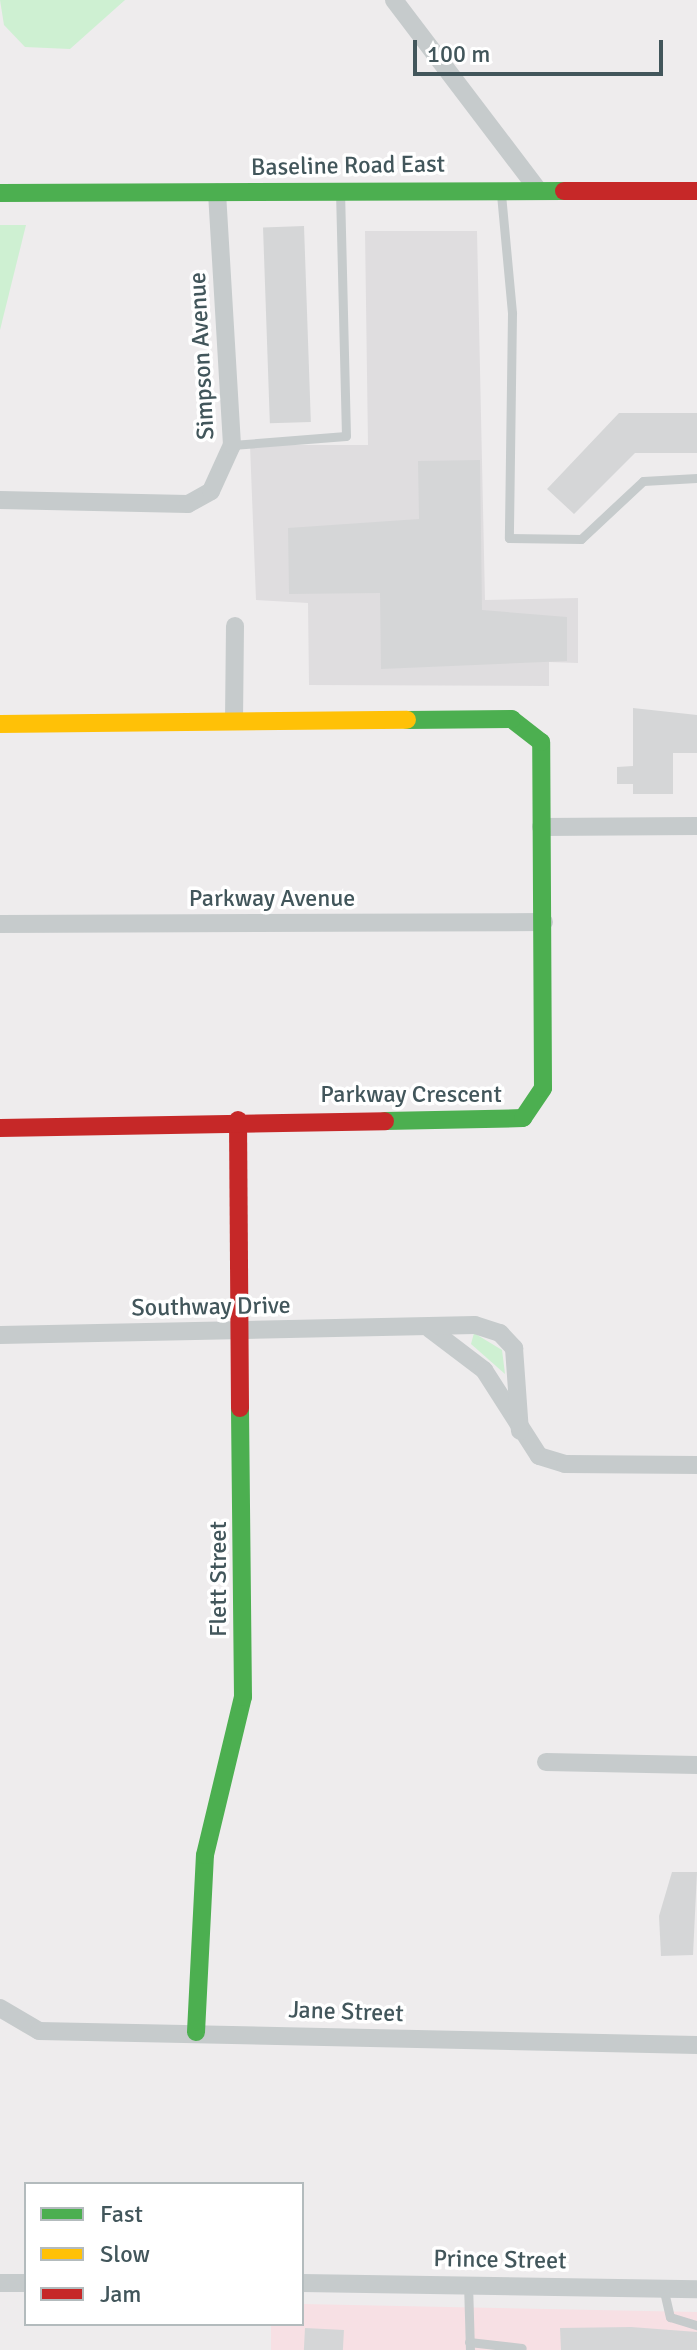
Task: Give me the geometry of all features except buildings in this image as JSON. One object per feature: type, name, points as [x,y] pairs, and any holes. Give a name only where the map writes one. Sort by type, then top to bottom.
[{"type":"street","points":[[394,0],[538,190]]},
{"type":"street","name":"Baseline Road East","points":[[0,193],[340,192],[500,187],[697,191]]},
{"type":"street","name":"Simpson Avenue","points":[[0,500],[188,504],[211,491],[232,445],[217,192]]},
{"type":"street","points":[[234,721],[235,626]]},
{"type":"street","name":"Parkway Crescent","points":[[0,724],[512,719],[541,742],[544,922],[543,1088],[523,1118],[238,1120],[0,1128]]},
{"type":"street","points":[[541,827],[697,826]]},
{"type":"street","name":"Parkway Avenue","points":[[0,924],[544,922]]},
{"type":"street","name":"Flett Street","points":[[196,2032],[205,1855],[243,1697],[238,1120]]},
{"type":"street","name":"Southway Drive","points":[[0,1335],[475,1325],[509,1340],[517,1357],[520,1431]]},
{"type":"street","points":[[424,1326],[484,1370],[529,1448],[551,1461],[697,1465]]},
{"type":"street","points":[[546,1762],[697,1765]]},
{"type":"street","name":"Jane Street","points":[[0,2008],[39,2031],[697,2045]]},
{"type":"street","points":[[0,2283],[24,2283]]},
{"type":"street","name":"Prince Street","points":[[304,2283],[468,2283],[697,2289]]},
{"type":"lane","points":[[500,187],[512,313],[509,538],[581,539],[643,481],[697,478]]},
{"type":"lane","points":[[232,445],[346,436],[340,192]]},
{"type":"lane","points":[[468,2283],[470,2346],[522,2348]]},
{"type":"lane","points":[[663,2287],[670,2317],[697,2325]]},
{"type":"shaded area","points":[[365,231],[477,231],[485,600],[578,598],[578,663],[549,662],[549,686],[309,685],[308,603],[256,600],[250,445],[368,445]]},
{"type":"shaded area","points":[[304,2304],[697,2312],[697,2350],[271,2350],[271,2326],[304,2326]]},
{"type":"green space","points":[[0,0],[125,0],[70,49],[25,47],[4,25]]},
{"type":"green space","points":[[0,225],[26,225],[0,330]]},
{"type":"green space","points":[[474,1333],[502,1350],[505,1374],[471,1344]]},
{"type":"traffic: fast","points":[[0,193],[564,191]]},
{"type":"traffic: fast","points":[[385,1121],[523,1118],[543,1088],[541,742],[512,719],[407,720]]},
{"type":"traffic: fast","points":[[196,2032],[205,1855],[243,1697],[240,1408]]},
{"type":"traffic: slow","points":[[0,724],[407,720]]},
{"type":"traffic: jam","points":[[564,191],[697,191]]},
{"type":"traffic: jam","points":[[238,1120],[240,1408]]},
{"type":"traffic: jam","points":[[0,1128],[385,1121]]}]
